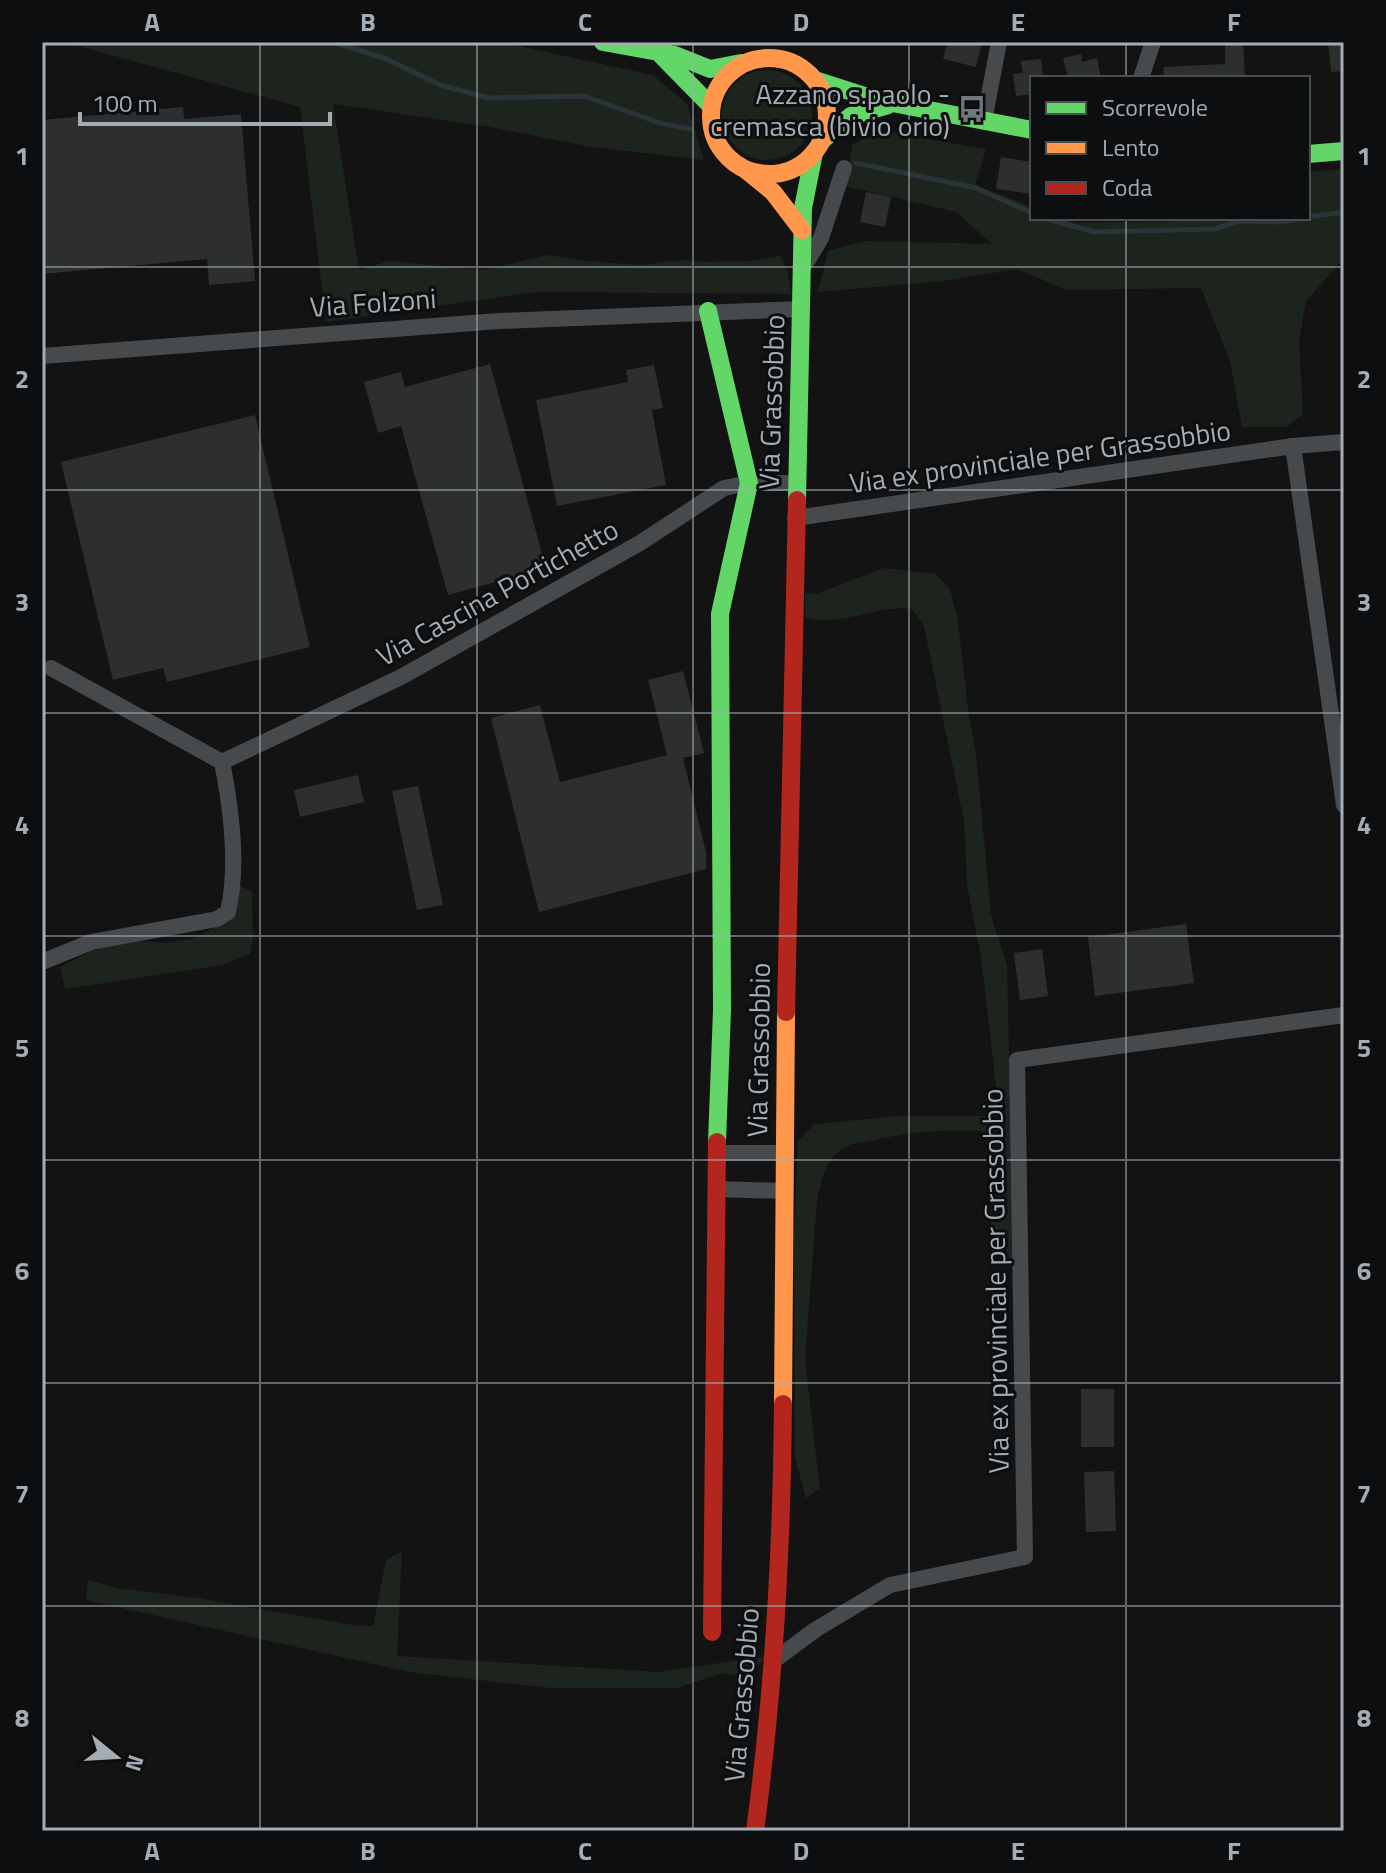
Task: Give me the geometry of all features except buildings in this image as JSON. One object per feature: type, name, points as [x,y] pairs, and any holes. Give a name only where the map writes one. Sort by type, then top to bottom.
[{"type":"street","points":[[603,42],[675,55],[710,69],[760,58],[786,60],[802,68],[821,89],[827,109],[825,131],[818,147]]},
{"type":"street","points":[[984,121],[999,42]]},
{"type":"street","points":[[1142,76],[1153,42]]},
{"type":"street","points":[[659,54],[711,106]]},
{"type":"street","points":[[743,63],[722,81],[711,106],[711,123],[716,141],[727,157],[773,192],[802,230]]},
{"type":"street","points":[[815,80],[898,105],[1030,130]]},
{"type":"street","points":[[744,169],[762,174],[781,173],[799,166],[844,120],[870,108],[898,105]]},
{"type":"street","name":"Via Grassobbio","points":[[755,1831],[776,1659],[783,1430],[784,1153],[802,230],[806,174],[818,147]]},
{"type":"street","points":[[1310,154],[1344,151]]},
{"type":"street","name":"Via Grassobbio","points":[[803,268],[821,238],[844,168]]},
{"type":"street","name":"Via Folzoni","points":[[42,356],[499,321],[801,309]]},
{"type":"street","points":[[708,311],[749,483],[720,614],[722,1010],[716,1153],[712,1632]]},
{"type":"street","name":"Via ex provinciale per Grassobbio","points":[[795,518],[1293,446],[1344,442]]},
{"type":"street","points":[[1293,446],[1344,805]]},
{"type":"street","name":"Via Cascina Portichetto","points":[[222,762],[401,677],[640,543],[724,488],[749,483],[796,483]]},
{"type":"street","points":[[42,962],[91,942],[217,919],[228,912],[231,896],[231,808],[222,762],[51,668]]},
{"type":"street","name":"Via ex provinciale per Grassobbio","points":[[776,1659],[815,1630],[890,1585],[1025,1557],[1017,1060],[1344,1015]]},
{"type":"street","points":[[716,1153],[784,1153]]},
{"type":"street","points":[[716,1189],[784,1191]]},
{"type":"shaded area","points":[[64,42],[500,42],[653,75],[687,104],[704,160],[592,147],[484,126],[333,104],[359,270],[389,261],[483,270],[548,255],[641,265],[682,260],[752,261],[781,256],[788,273],[791,294],[537,292],[326,322],[300,107]]},
{"type":"shaded area","points":[[767,70],[784,73],[799,83],[809,98],[812,115],[809,132],[799,147],[784,157],[767,160],[750,157],[735,147],[725,132],[722,115],[725,98],[735,83],[750,73]]},
{"type":"shaded area","points":[[882,131],[986,149],[975,185],[1030,206],[1030,220],[1067,220],[1075,223],[1310,220],[1310,172],[1344,169],[1344,263],[1339,264],[1306,301],[1299,342],[1303,414],[1287,427],[1242,427],[1230,361],[1201,288],[1067,290],[1017,269],[944,281],[818,292],[828,251],[865,241],[992,244],[956,212],[845,186],[853,144]]},
{"type":"shaded area","points":[[884,568],[936,574],[950,589],[958,621],[976,753],[991,915],[1007,966],[1014,1262],[1000,1264],[993,1246],[989,1190],[993,1155],[981,1131],[897,1135],[845,1147],[833,1157],[817,1201],[805,1360],[820,1489],[806,1498],[795,1458],[794,1233],[798,1141],[815,1124],[897,1116],[989,1116],[998,1103],[981,957],[967,885],[964,821],[924,626],[912,609],[899,608],[830,620],[805,617],[805,593],[816,594]]},
{"type":"shaded area","points":[[239,885],[252,892],[253,939],[250,954],[222,965],[65,989],[60,967],[99,947],[138,941],[168,943],[192,939],[228,921]]},
{"type":"shaded area","points":[[402,1551],[397,1656],[659,1672],[767,1656],[754,1671],[757,1678],[723,1673],[677,1688],[551,1688],[409,1672],[86,1600],[88,1580],[117,1588],[373,1626],[386,1560]]},
{"type":"waterway","points":[[333,42],[387,59],[440,85],[489,98],[584,96],[660,123],[690,129]]},
{"type":"waterway","points":[[856,163],[976,188],[1030,212]]},
{"type":"waterway","points":[[1310,217],[1344,212]]},
{"type":"waterway","points":[[1051,220],[1094,232],[1214,229],[1239,221],[1292,220]]},
{"type":"traffic: fast","points":[[603,42],[675,55],[710,69],[741,63]]},
{"type":"traffic: fast","points":[[661,55],[711,106]]},
{"type":"traffic: fast","points":[[815,80],[877,100],[1030,130]]},
{"type":"traffic: fast","points":[[821,141],[851,116],[888,105]]},
{"type":"traffic: fast","points":[[1310,154],[1344,151]]},
{"type":"traffic: fast","points":[[797,500],[803,208],[814,153]]},
{"type":"traffic: fast","points":[[708,311],[749,483],[720,614],[722,1010],[717,1142]]},
{"type":"traffic: slow","points":[[769,58],[791,62],[810,75],[823,94],[827,116],[823,138],[810,157],[791,170],[769,174],[747,170],[728,157],[715,138],[711,116],[715,94],[728,75],[747,62],[769,58]]},
{"type":"traffic: slow","points":[[746,170],[773,192],[802,230]]},
{"type":"traffic: slow","points":[[783,1404],[786,1012]]},
{"type":"traffic: jam","points":[[786,1012],[797,500]]},
{"type":"traffic: jam","points":[[712,1632],[717,1142]]},
{"type":"traffic: jam","points":[[755,1831],[776,1618],[783,1404]]},
{"type":"place","name":"Azzano s.paolo - cremasca (bivio orio)","points":[[972,109]]}]
